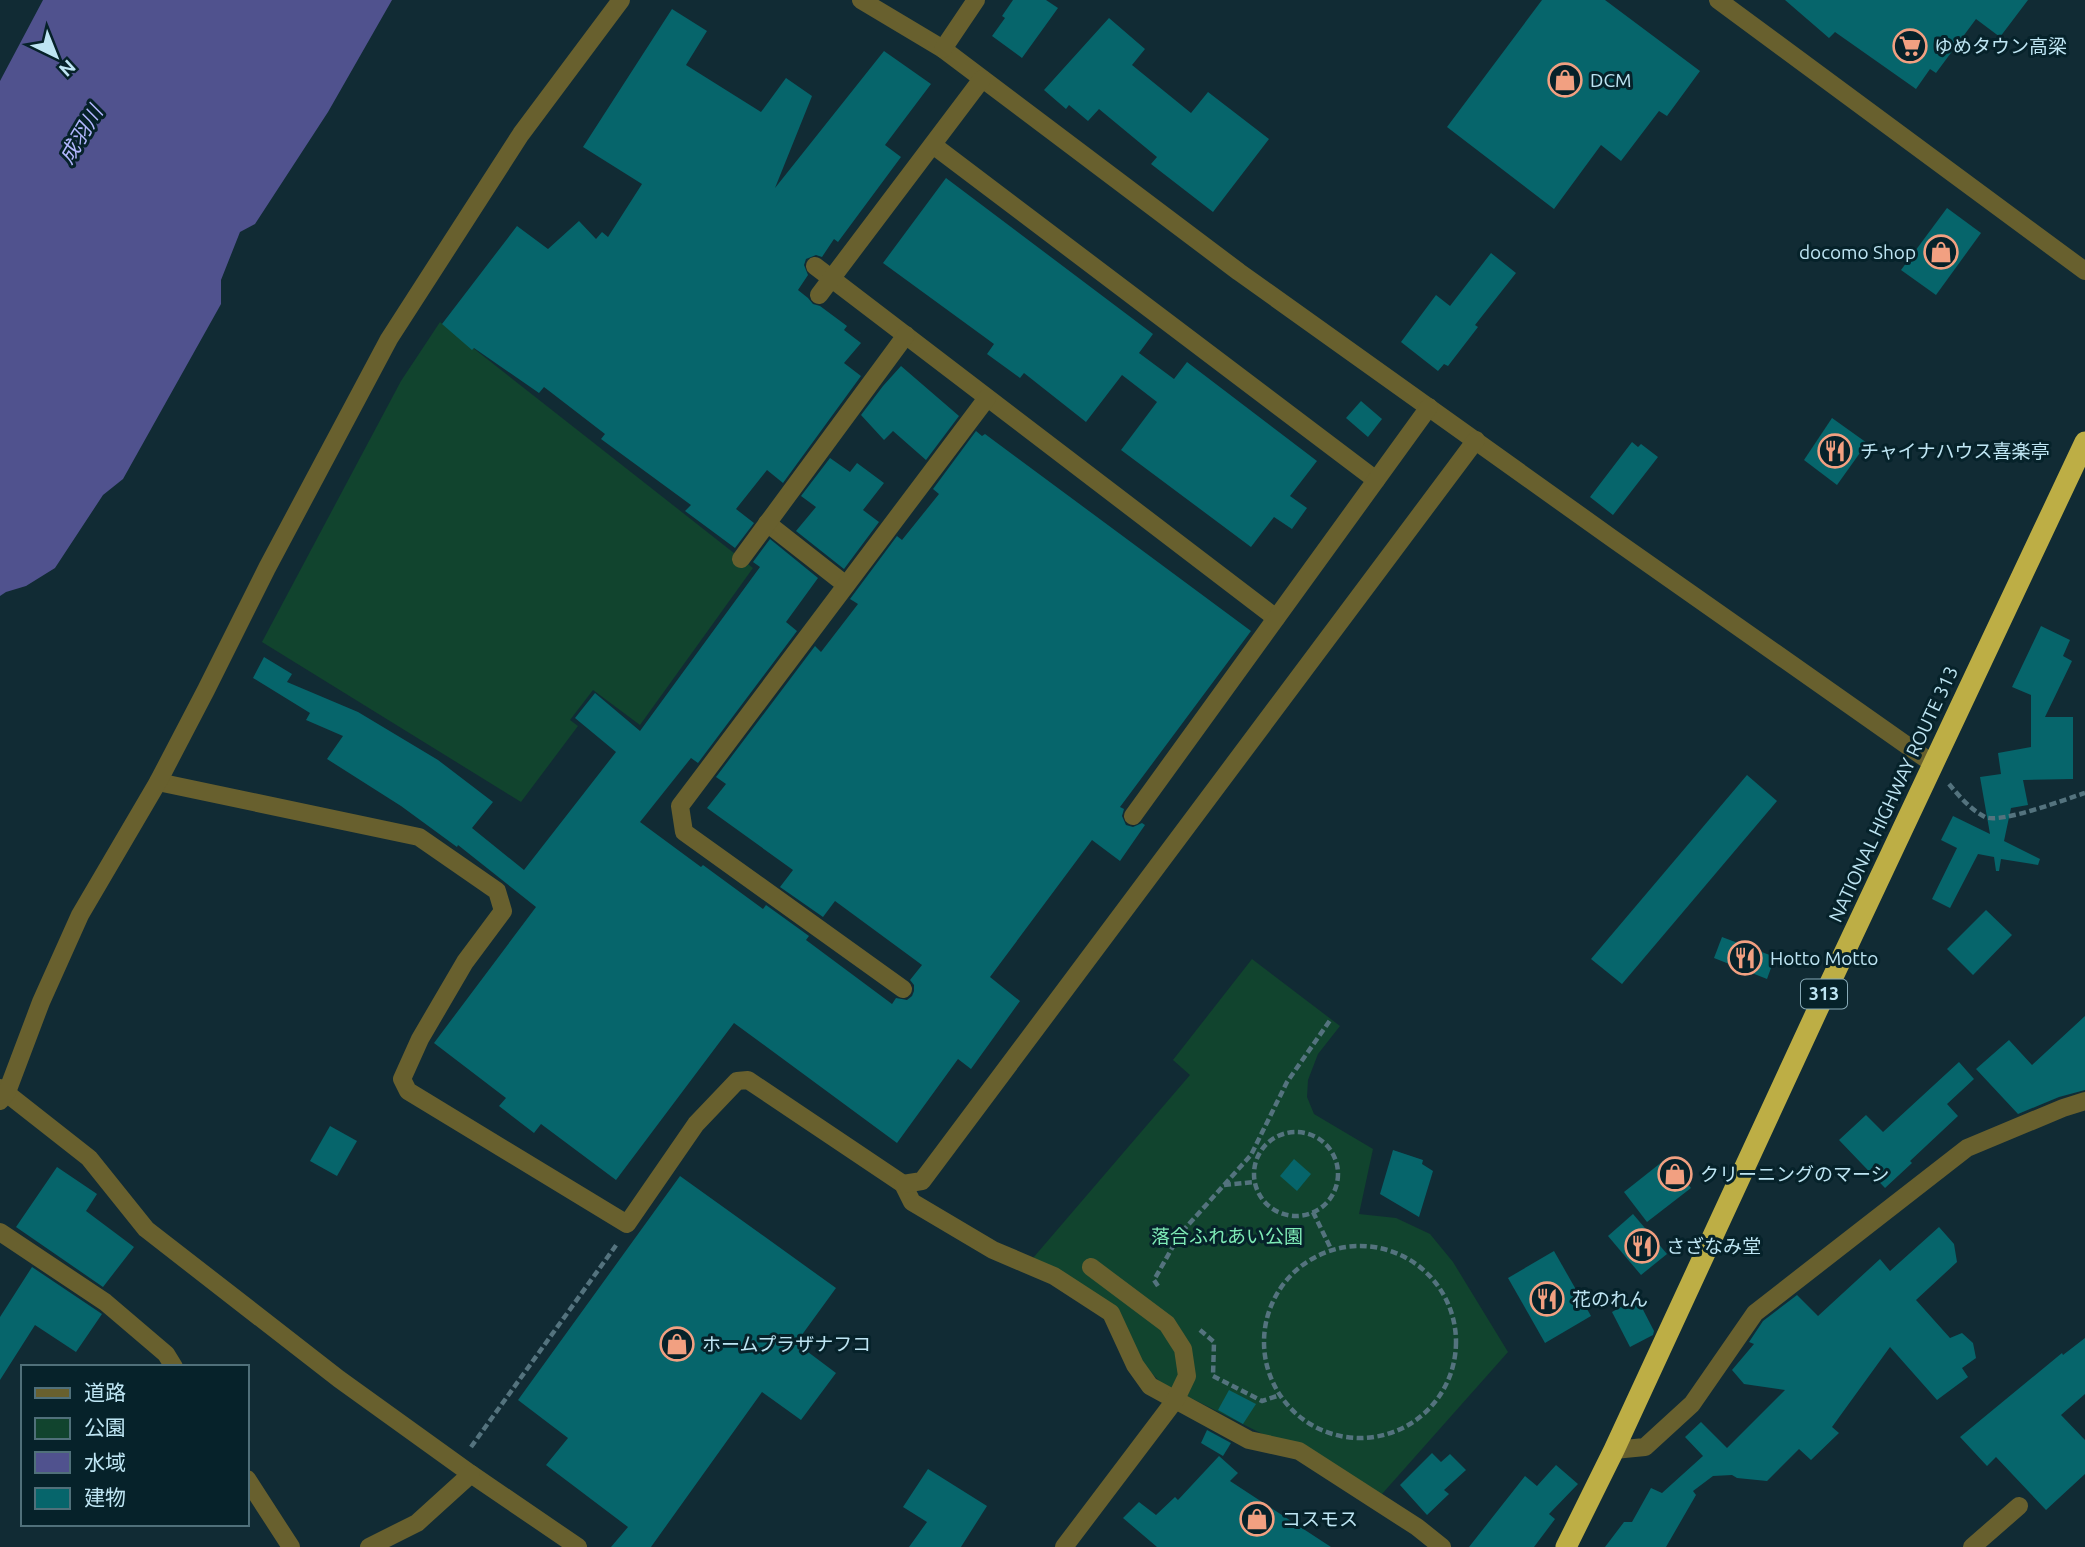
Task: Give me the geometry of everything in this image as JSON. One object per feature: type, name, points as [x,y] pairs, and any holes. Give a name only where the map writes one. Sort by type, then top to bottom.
[{"type":"highway","name":"NATIONAL HIGHWAY ROUTE 313","points":[[1566,1547],[1614,1450],[1932,763],[2085,442]]},
{"type":"street","points":[[578,1547],[339,1379],[146,1229],[89,1158],[2,1094],[80,915],[158,782],[267,568],[389,340],[521,134],[621,0]]},
{"type":"street","points":[[861,0],[943,49],[1238,272],[1932,763]]},
{"type":"street","points":[[943,49],[976,0]]},
{"type":"street","points":[[1718,0],[2085,271]]},
{"type":"street","points":[[819,295],[982,79]]},
{"type":"street","points":[[933,145],[1376,480]]},
{"type":"street","points":[[815,266],[1276,618]]},
{"type":"street","points":[[741,559],[906,335]]},
{"type":"street","points":[[903,989],[684,832],[680,806],[987,398]]},
{"type":"street","points":[[1133,816],[1429,407]]},
{"type":"street","points":[[903,1184],[922,1181],[1476,440]]},
{"type":"street","points":[[767,523],[846,585]]},
{"type":"street","points":[[158,782],[419,837],[497,891],[503,911],[464,962],[420,1039],[402,1079],[408,1091],[626,1224],[696,1124],[737,1081],[748,1080],[903,1184],[912,1202],[993,1250],[1054,1276],[1111,1312],[1135,1365],[1150,1386],[1249,1440],[1299,1451],[1417,1527],[1442,1547]]},
{"type":"street","points":[[1614,1450],[1645,1447],[1692,1404],[1755,1313],[1967,1148],[2085,1101]]},
{"type":"street","points":[[0,1232],[105,1301],[166,1354],[173,1365]]},
{"type":"street","points":[[1064,1547],[1176,1399],[1187,1376],[1183,1349],[1167,1324],[1091,1267]]},
{"type":"street","points":[[369,1547],[418,1523],[465,1470]]},
{"type":"street","points":[[248,1481],[291,1547]]},
{"type":"street","points":[[1972,1547],[2019,1506]]},
{"type":"path","points":[[1932,763],[1964,801],[1987,818],[2005,818],[2085,793]]},
{"type":"path","points":[[1160,1290],[1154,1280],[1180,1234],[1251,1155],[1287,1082],[1331,1019]]},
{"type":"path","points":[[1293,1131],[1318,1138],[1328,1146],[1338,1171],[1332,1196],[1323,1206],[1313,1212],[1296,1216],[1282,1214],[1269,1207],[1259,1196],[1254,1182],[1254,1167],[1259,1153],[1268,1142],[1293,1131]]},
{"type":"path","points":[[1224,1185],[1254,1182]]},
{"type":"path","points":[[1313,1212],[1332,1251]]},
{"type":"path","points":[[465,1470],[620,1240],[626,1224]]},
{"type":"path","points":[[1352,1245],[1385,1249],[1415,1262],[1439,1285],[1453,1315],[1456,1347],[1448,1379],[1431,1407],[1407,1426],[1378,1437],[1348,1438],[1318,1429],[1293,1412],[1274,1387],[1265,1358],[1264,1328],[1274,1298],[1293,1272],[1321,1254],[1332,1251],[1352,1245]]},
{"type":"path","points":[[1195,1325],[1214,1342],[1213,1376],[1262,1401],[1280,1395]]},
{"type":"green space","points":[[440,322],[753,568],[640,725],[593,690],[570,720],[578,726],[521,802],[262,642],[401,381]]},
{"type":"green space","name":"落合ふれあい公園","points":[[1252,959],[1340,1026],[1318,1054],[1308,1080],[1307,1097],[1314,1114],[1373,1149],[1359,1214],[1396,1218],[1430,1234],[1453,1262],[1508,1352],[1382,1494],[1161,1383],[1142,1363],[1119,1313],[1033,1258],[1190,1075],[1173,1060]]},
{"type":"water","name":"成羽川","points":[[43,0],[392,0],[328,112],[255,224],[240,232],[221,280],[221,304],[123,479],[103,495],[55,568],[26,586],[0,596],[0,81]]},
{"type":"building","points":[[1013,0],[1046,0],[1058,8],[1022,58],[992,36],[1005,18],[1002,16]]},
{"type":"building","name":"DCM","points":[[1542,0],[1605,0],[1700,71],[1667,116],[1659,111],[1621,161],[1601,145],[1554,209],[1447,127]]},
{"type":"building","name":"ゆめタウン高梁","points":[[1785,0],[2028,0],[2000,37],[1976,19],[1936,73],[1930,69],[1916,89],[1835,32],[1829,38]]},
{"type":"building","points":[[672,9],[707,31],[686,65],[761,112],[786,78],[812,96],[775,188],[884,51],[931,84],[885,145],[901,157],[838,242],[834,239],[822,257],[816,255],[806,259],[804,265],[808,275],[798,290],[813,304],[820,306],[847,326],[844,330],[861,343],[844,363],[861,376],[783,483],[767,470],[736,509],[754,523],[735,548],[685,511],[691,505],[601,439],[605,434],[544,387],[539,393],[474,348],[472,350],[442,324],[517,226],[548,249],[579,221],[596,239],[602,232],[608,237],[642,184],[583,147]]},
{"type":"building","points":[[1109,18],[1145,49],[1132,65],[1191,113],[1208,92],[1269,139],[1213,212],[1151,164],[1157,157],[1099,109],[1088,121],[1069,105],[1066,109],[1044,90]]},
{"type":"building","points":[[946,178],[1153,334],[1139,353],[1174,379],[1187,362],[1317,461],[1290,496],[1307,508],[1292,529],[1274,517],[1251,547],[1121,450],[1157,402],[1122,375],[1086,422],[1024,373],[1020,378],[987,354],[994,344],[883,263]]},
{"type":"building","name":"docomo Shop","points":[[1947,208],[1981,233],[1936,295],[1901,270]]},
{"type":"building","points":[[1491,253],[1516,273],[1475,325],[1478,327],[1448,366],[1444,364],[1438,371],[1401,342],[1436,295],[1450,306]]},
{"type":"building","points":[[901,366],[959,416],[926,460],[893,431],[884,440],[861,415]]},
{"type":"building","points":[[1361,401],[1382,419],[1368,437],[1346,418]]},
{"type":"building","name":"チャイナハウス喜楽亭","points":[[1832,418],[1867,443],[1837,485],[1804,460]]},
{"type":"building","points":[[976,431],[982,436],[985,434],[1251,631],[1120,807],[1124,809],[1122,816],[1126,825],[1145,825],[1120,861],[1092,840],[990,977],[1020,1001],[971,1069],[958,1059],[897,1143],[734,1023],[616,1180],[541,1124],[534,1133],[499,1106],[506,1098],[434,1043],[536,907],[458,845],[457,847],[401,806],[327,759],[343,736],[306,720],[310,713],[253,678],[264,657],[292,674],[287,682],[358,712],[438,760],[493,802],[472,828],[524,870],[616,752],[575,718],[595,693],[640,731],[760,567],[753,562],[770,539],[818,578],[786,622],[797,631],[698,763],[691,758],[640,822],[763,909],[766,905],[809,936],[806,940],[892,1004],[896,998],[907,1000],[914,991],[910,980],[922,965],[835,901],[823,917],[780,887],[793,870],[707,808],[726,784],[716,777],[815,646],[821,652],[858,604],[850,599],[897,536],[902,540],[939,494],[933,489]]},
{"type":"building","points":[[1632,442],[1638,447],[1641,444],[1658,457],[1613,515],[1590,497]]},
{"type":"building","points":[[830,458],[850,472],[857,463],[884,483],[863,510],[879,522],[844,569],[796,531],[816,507],[801,496]]},
{"type":"building","points":[[2041,626],[2070,640],[2063,656],[2072,661],[2045,717],[2073,717],[2073,779],[2023,780],[2028,805],[2011,808],[2004,841],[2040,859],[2038,865],[2001,859],[1999,871],[1996,871],[1994,857],[1978,854],[1950,908],[1932,899],[1957,848],[1941,840],[1953,816],[1990,834],[1980,777],[2001,774],[1998,753],[2031,747],[2031,695],[2012,687]]},
{"type":"building","points":[[1747,775],[1777,801],[1622,984],[1591,959]]},
{"type":"building","points":[[1986,910],[2012,935],[1973,975],[1947,949]]},
{"type":"building","name":"Hotto Motto","points":[[1722,937],[1775,957],[1767,979],[1714,958]]},
{"type":"building","points":[[2085,1016],[2085,1090],[2059,1097],[2018,1114],[1976,1069],[2009,1040],[2032,1065]]},
{"type":"building","points":[[1959,1062],[1974,1079],[1947,1104],[1958,1116],[1885,1188],[1839,1140],[1866,1115],[1883,1132]]},
{"type":"building","points":[[330,1126],[357,1141],[337,1176],[310,1161]]},
{"type":"building","points":[[1393,1150],[1423,1160],[1422,1164],[1433,1171],[1419,1217],[1380,1194]]},
{"type":"building","points":[[1667,1158],[1691,1188],[1647,1222],[1624,1192]]},
{"type":"building","points":[[1294,1159],[1311,1174],[1297,1191],[1280,1176]]},
{"type":"building","points":[[57,1167],[97,1194],[86,1211],[134,1247],[103,1287],[16,1227]]},
{"type":"building","name":"ホームプラザナフコ","points":[[680,1176],[836,1288],[796,1343],[836,1373],[801,1420],[762,1392],[651,1547],[611,1547],[628,1527],[546,1465],[568,1438],[518,1400]]},
{"type":"building","points":[[1633,1214],[1667,1254],[1641,1275],[1608,1236]]},
{"type":"building","points":[[1939,1227],[1954,1244],[1957,1262],[1916,1300],[1950,1338],[1962,1333],[1973,1343],[1976,1358],[1962,1368],[1968,1377],[1937,1400],[1890,1347],[1832,1427],[1839,1433],[1811,1460],[1799,1449],[1767,1481],[1737,1478],[1732,1475],[1713,1476],[1693,1491],[1696,1495],[1666,1547],[1605,1547],[1624,1522],[1632,1522],[1651,1488],[1662,1493],[1703,1456],[1685,1437],[1701,1422],[1727,1448],[1785,1390],[1744,1384],[1732,1370],[1754,1344],[1749,1342],[1763,1321],[1797,1295],[1818,1316],[1880,1259],[1890,1271]]},
{"type":"building","points":[[1554,1251],[1591,1316],[1545,1343],[1508,1278]]},
{"type":"building","points":[[32,1267],[102,1314],[76,1352],[35,1325],[0,1380],[0,1317]]},
{"type":"building","points":[[1637,1298],[1654,1331],[1653,1335],[1630,1347],[1612,1312]]},
{"type":"building","points":[[2085,1338],[2085,1394],[2061,1415],[2085,1440],[2085,1474],[2046,1510],[1996,1457],[1987,1466],[1960,1437],[2062,1353],[2063,1355]]},
{"type":"building","points":[[1229,1390],[1256,1404],[1243,1424],[1218,1410]]},
{"type":"building","points":[[1207,1430],[1231,1443],[1223,1456],[1201,1443]]},
{"type":"building","points":[[1432,1453],[1441,1462],[1450,1454],[1466,1470],[1444,1490],[1449,1494],[1427,1515],[1400,1485]]},
{"type":"building","points":[[1219,1456],[1238,1473],[1230,1481],[1331,1547],[1157,1547],[1123,1518],[1139,1502],[1156,1515],[1175,1497],[1178,1500]]},
{"type":"building","points":[[1556,1465],[1578,1484],[1549,1514],[1555,1519],[1534,1547],[1469,1547],[1525,1476],[1537,1486]]},
{"type":"building","points":[[928,1469],[987,1506],[961,1547],[909,1547],[927,1522],[903,1507]]},
{"type":"place","name":"ゆめタウン高梁","points":[[1910,46]]},
{"type":"place","name":"DCM","points":[[1565,80]]},
{"type":"place","name":"docomo Shop","points":[[1941,252]]},
{"type":"place","name":"チャイナハウス喜楽亭","points":[[1835,451]]},
{"type":"place","name":"Hotto Motto","points":[[1745,958]]},
{"type":"place","name":"クリーニングのマーシ","points":[[1675,1174]]},
{"type":"place","name":"さざなみ堂","points":[[1642,1246]]},
{"type":"place","name":"花のれん","points":[[1547,1299]]},
{"type":"place","name":"ホームプラザナフコ","points":[[677,1344]]},
{"type":"place","name":"コスモス","points":[[1257,1519]]}]
